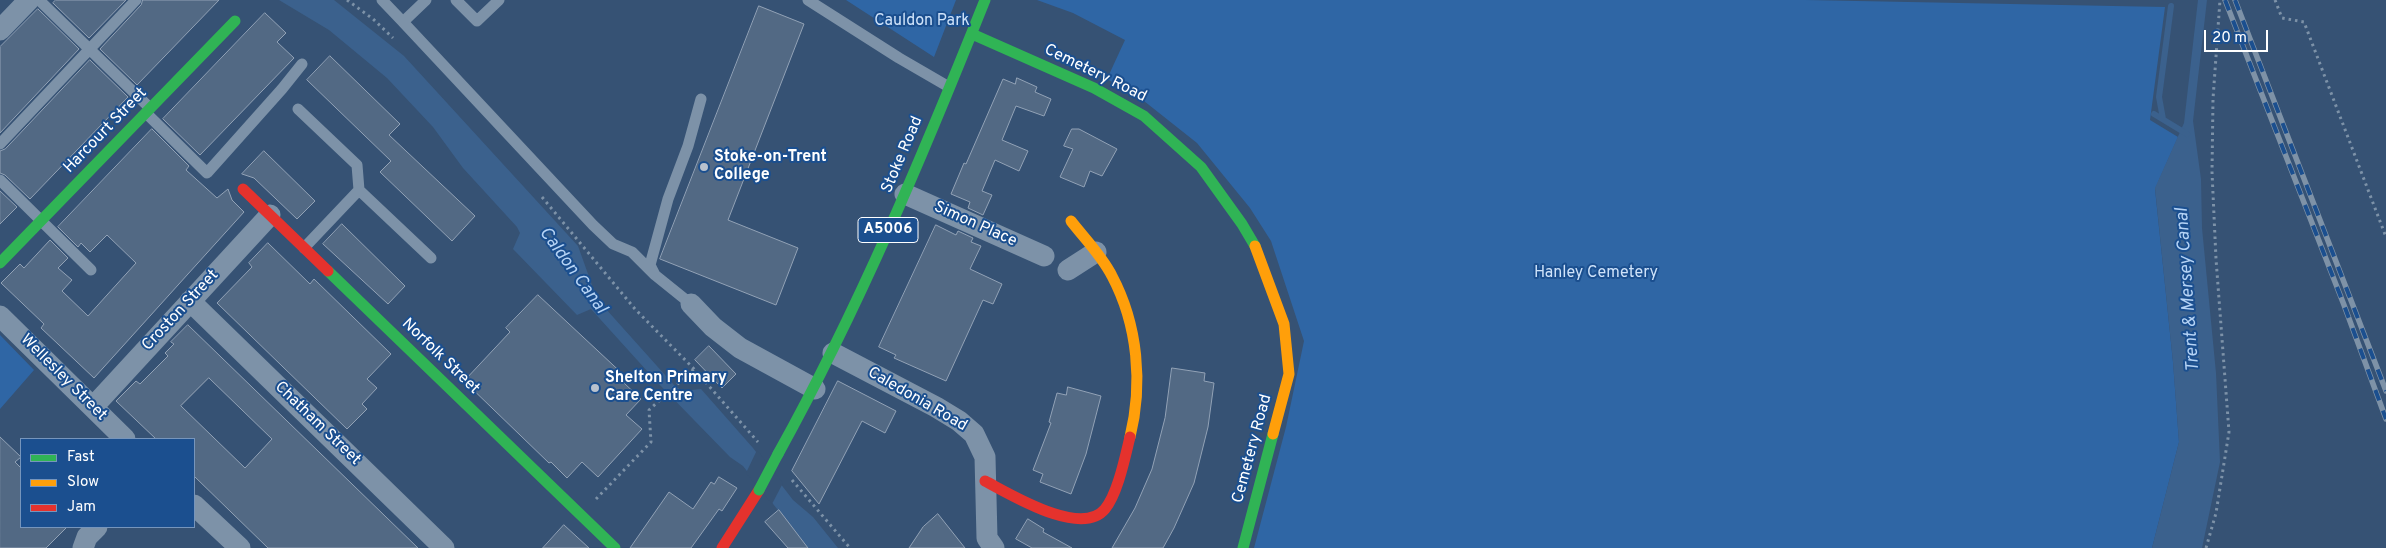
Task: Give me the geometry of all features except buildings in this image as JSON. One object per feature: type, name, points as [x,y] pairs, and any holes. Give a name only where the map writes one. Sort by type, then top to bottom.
[{"type":"street","points":[[0,30],[29,0]]},
{"type":"street","name":"Stoke Road","points":[[722,548],[758,490],[833,353],[905,194],[985,0]]},
{"type":"street","name":"Harcourt Street","points":[[0,263],[235,21]]},
{"type":"street","name":"Cemetery Road","points":[[972,34],[1094,88],[1144,116],[1201,167],[1242,224],[1260,256],[1284,324],[1289,374],[1243,548]]},
{"type":"street","name":"Norfolk Street","points":[[243,189],[615,548]]},
{"type":"street","name":"Simon Place","points":[[905,194],[1044,256]]},
{"type":"street","name":"Croston Street","points":[[93,407],[270,215]]},
{"type":"street","points":[[985,481],[1053,512],[1080,520],[1096,517],[1108,504],[1130,439],[1138,405],[1137,369],[1133,334],[1113,278],[1096,252],[1071,221]]},
{"type":"street","points":[[1068,270],[1096,252]]},
{"type":"street","name":"Chatham Street","points":[[190,301],[444,548]]},
{"type":"street","points":[[692,304],[713,328],[740,348],[815,389]]},
{"type":"street","name":"Wellesley Street","points":[[0,316],[124,438]]},
{"type":"street","name":"Caledonia Road","points":[[833,353],[944,412],[974,434],[985,457],[987,538],[994,548]]},
{"type":"street","points":[[195,506],[240,548]]},
{"type":"street","points":[[83,548],[87,537],[96,528]]},
{"type":"lane","points":[[39,0],[148,110],[207,173],[302,64]]},
{"type":"lane","points":[[0,144],[136,0]]},
{"type":"lane","points":[[382,0],[593,225],[613,244],[632,252],[655,275],[692,304]]},
{"type":"lane","points":[[403,22],[426,0]]},
{"type":"lane","points":[[456,0],[477,21],[499,0]]},
{"type":"lane","points":[[808,0],[899,58],[950,87]]},
{"type":"lane","points":[[655,275],[650,265],[652,253],[668,200],[688,146],[701,99]]},
{"type":"lane","points":[[298,109],[357,165],[360,190],[431,258]]},
{"type":"lane","points":[[0,180],[91,270]]},
{"type":"lane","points":[[304,248],[360,190]]},
{"type":"path","points":[[347,0],[373,19],[399,43]]},
{"type":"path","points":[[2206,548],[2216,513],[2230,432],[2216,259],[2212,172],[2213,98],[2220,0]]},
{"type":"path","points":[[2275,0],[2282,18],[2304,22],[2386,237]]},
{"type":"path","points":[[540,194],[635,309],[694,369],[764,449]]},
{"type":"path","points":[[581,515],[650,442],[649,410],[694,369]]},
{"type":"path","points":[[789,478],[850,548]]},
{"type":"green space","name":"Cauldon Park","points":[[846,0],[956,0],[934,57]]},
{"type":"green space","name":"Hanley Cemetery","points":[[1037,0],[1806,0],[2165,7],[2150,120],[2178,137],[2155,189],[2173,362],[2179,442],[2152,548],[1254,548],[1286,427],[1304,341],[1271,241],[1250,208],[1197,143],[1144,101],[1107,79],[1125,40],[1073,13]]},
{"type":"green space","points":[[0,335],[34,370],[0,409]]},
{"type":"water","name":"Caldon Canal","points":[[279,0],[334,0],[404,56],[578,246],[597,299],[674,385],[682,391],[701,389],[753,448],[793,500],[813,517],[838,548],[808,548],[743,466],[730,457],[657,382],[591,309],[577,315],[513,249],[520,233],[517,227],[463,168],[433,127],[387,78],[329,30]]},
{"type":"water","name":"Trent & Mersey Canal","points":[[2198,0],[2207,0],[2193,121],[2201,179],[2202,228],[2216,373],[2220,462],[2202,548],[2152,548],[2179,442],[2173,362],[2155,188],[2184,123]]},
{"type":"pier","points":[[757,450],[783,483],[772,504],[746,473]]},
{"type":"waterway","points":[[2163,119],[2159,97],[2171,6]]},
{"type":"waterway","points":[[2154,114],[2187,134]]},
{"type":"railway","points":[[2225,0],[2344,305],[2386,419]]},
{"type":"railway","points":[[2235,0],[2386,391]]},
{"type":"traffic: fast","points":[[778,454],[836,343],[889,230],[985,0]]},
{"type":"traffic: fast","points":[[0,263],[235,21]]},
{"type":"traffic: fast","points":[[972,34],[1094,88],[1144,116],[1201,167],[1242,224],[1255,246]]},
{"type":"traffic: fast","points":[[328,271],[615,548]]},
{"type":"traffic: fast","points":[[1243,548],[1273,434]]},
{"type":"traffic: fast","points":[[759,490],[778,454]]},
{"type":"traffic: slow","points":[[1071,221],[1108,269],[1128,314],[1133,334],[1137,376],[1134,417],[1130,437]]},
{"type":"traffic: slow","points":[[1255,246],[1284,324],[1289,374],[1273,434]]},
{"type":"traffic: jam","points":[[243,189],[328,271]]},
{"type":"traffic: jam","points":[[985,481],[1045,511],[1080,519],[1094,517],[1105,509],[1114,494],[1130,437]]},
{"type":"traffic: jam","points":[[722,548],[759,490]]},
{"type":"place","name":"Stoke-on-Trent College","points":[[704,167]]},
{"type":"place","name":"Shelton Primary Care Centre","points":[[595,388]]}]
